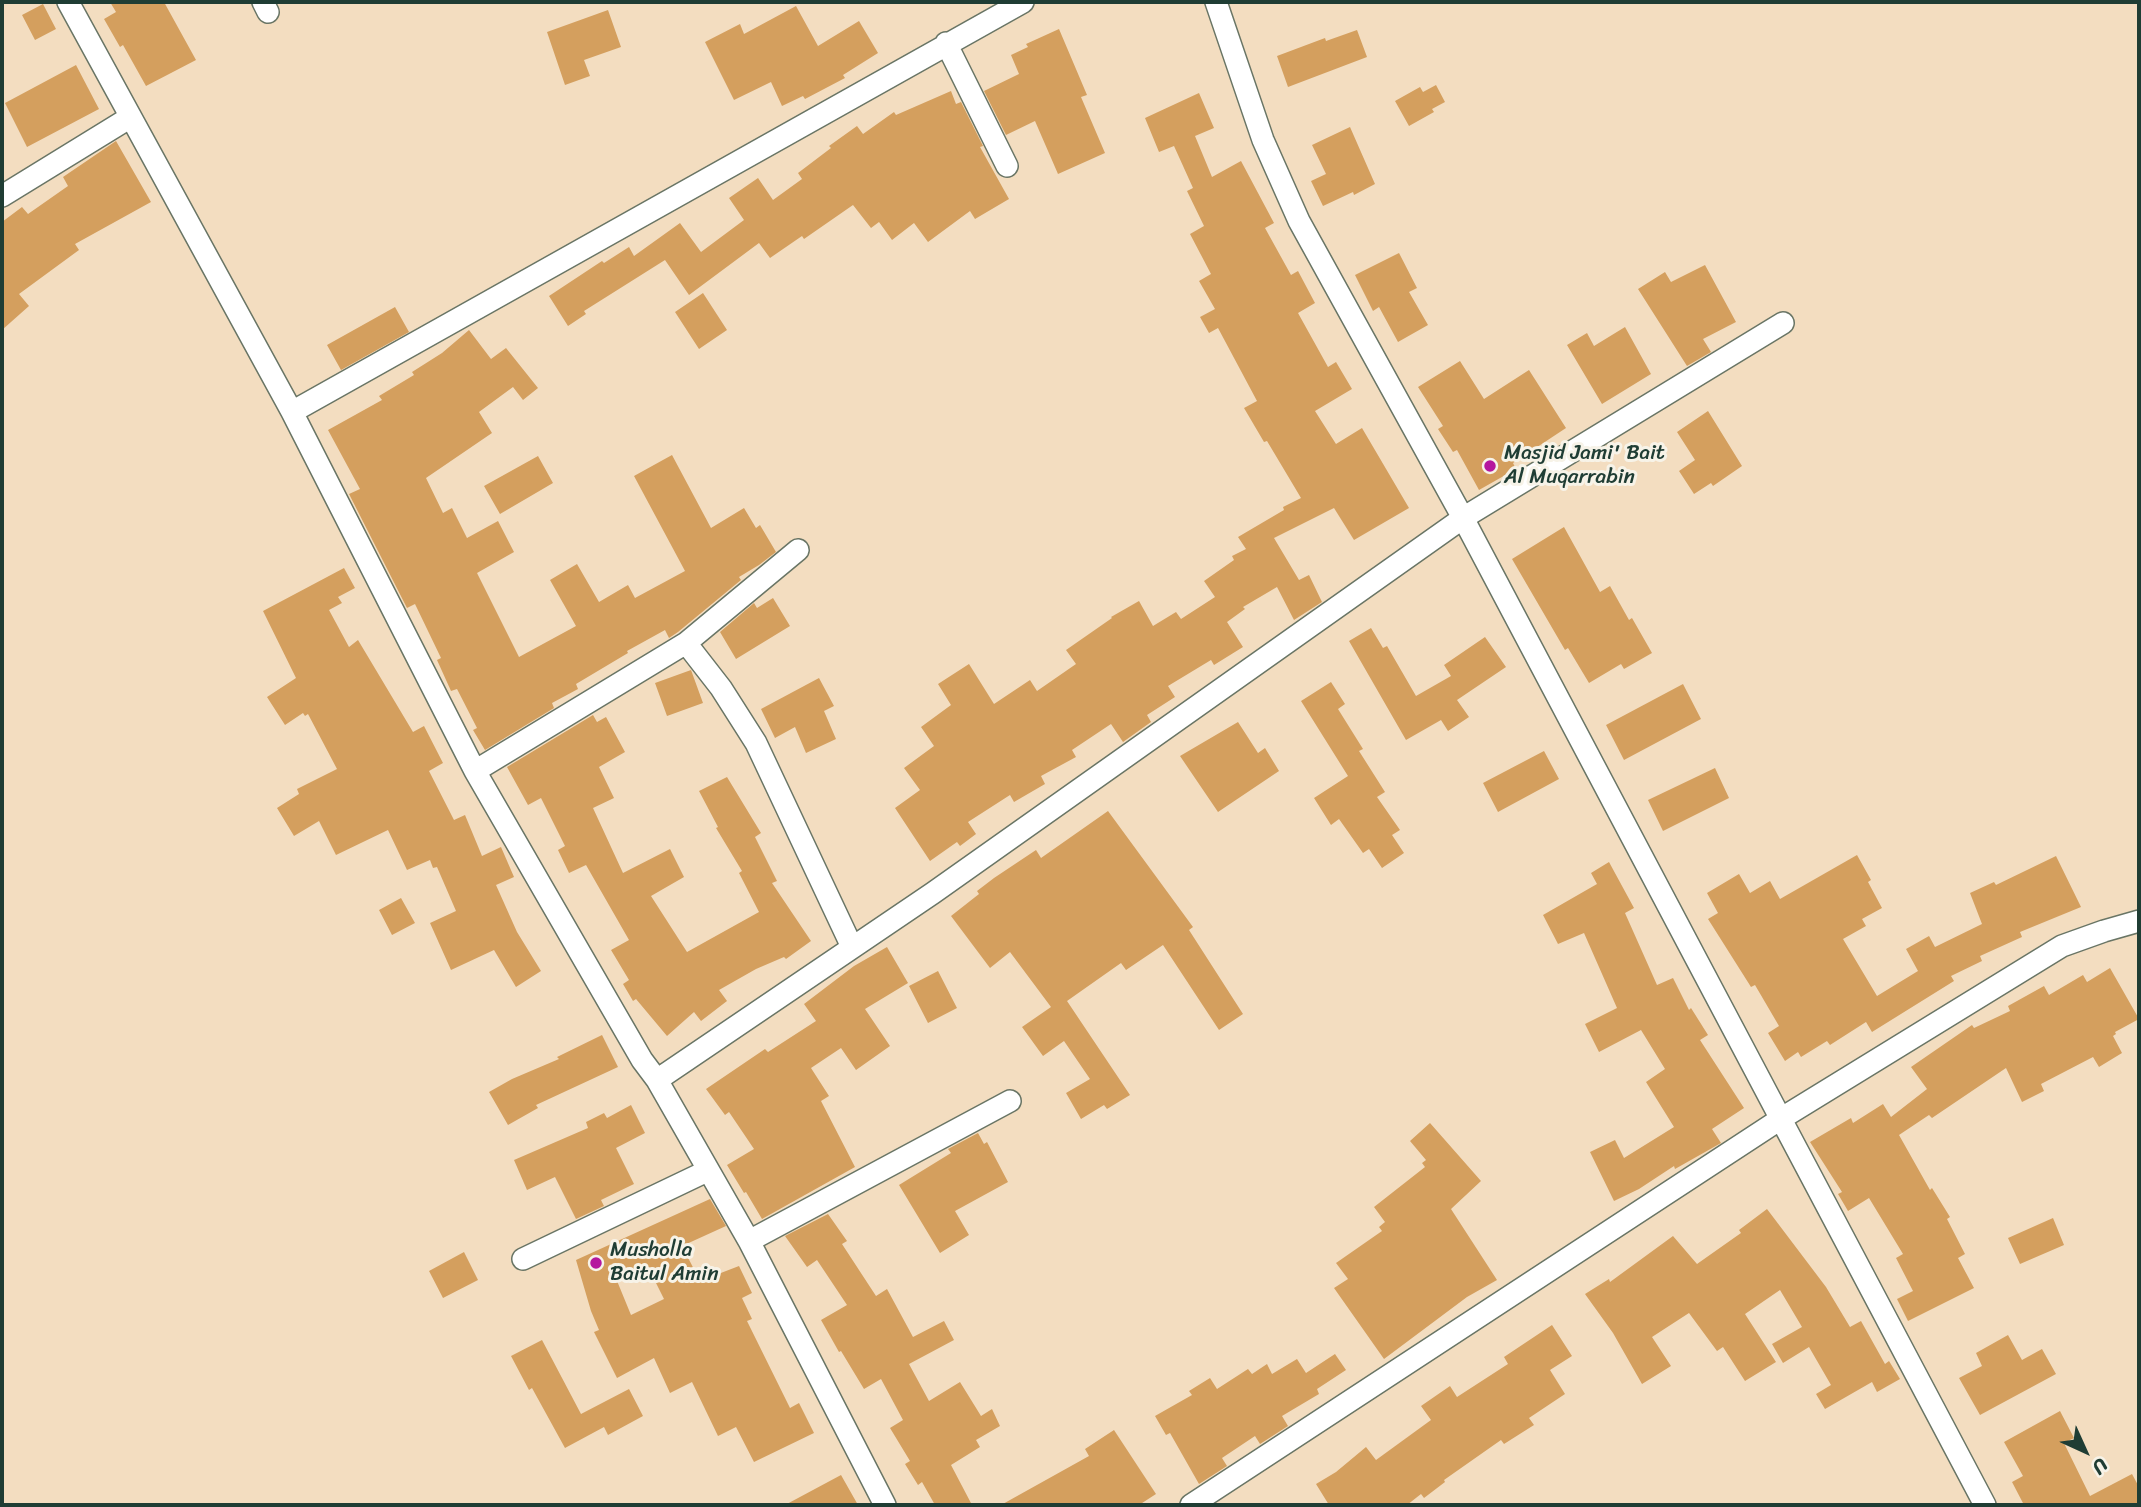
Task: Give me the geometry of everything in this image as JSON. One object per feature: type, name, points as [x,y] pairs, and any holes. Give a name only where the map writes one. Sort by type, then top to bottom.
[{"type":"street","points":[[68,2],[292,412],[475,771],[749,1241],[885,1505]]},
{"type":"street","points":[[292,412],[1023,2]]},
{"type":"street","points":[[1216,2],[1263,140],[1299,221],[1463,518],[1985,1505]]},
{"type":"street","points":[[946,43],[1007,166]]},
{"type":"street","points":[[2,196],[129,118]]},
{"type":"street","points":[[657,1080],[933,893],[1463,518],[1783,323]]},
{"type":"street","points":[[475,771],[686,643],[798,550]]},
{"type":"street","points":[[686,643],[721,688],[756,743],[852,947]]},
{"type":"street","points":[[1191,1505],[1782,1118],[2063,946],[2139,921]]},
{"type":"street","points":[[749,1241],[1010,1101]]},
{"type":"street","points":[[523,1259],[707,1171]]},
{"type":"building","points":[[110,2],[164,2],[196,60],[146,86],[123,45],[120,47],[104,19],[116,12]]},
{"type":"building","points":[[43,4],[56,29],[35,40],[22,15]]},
{"type":"building","points":[[796,6],[818,46],[859,21],[878,53],[843,75],[845,78],[805,99],[803,96],[782,106],[771,82],[734,100],[705,42],[740,24],[744,34]]},
{"type":"building","points":[[608,10],[621,47],[584,60],[590,76],[565,85],[547,32]]},
{"type":"building","points":[[1059,29],[1087,95],[1081,97],[1105,153],[1058,174],[1035,121],[1006,135],[984,91],[1019,74],[1011,55],[1028,47],[1026,44]]},
{"type":"building","points":[[1357,30],[1367,57],[1288,87],[1277,56],[1325,38],[1326,41]]},
{"type":"building","points":[[76,65],[99,109],[27,147],[5,103]]},
{"type":"building","points":[[1436,85],[1445,102],[1432,109],[1434,112],[1409,126],[1395,101],[1420,87],[1423,92]]},
{"type":"building","points":[[951,91],[956,104],[961,102],[983,146],[980,147],[1009,199],[975,219],[970,211],[928,242],[914,223],[892,240],[879,222],[871,228],[853,205],[804,239],[802,236],[770,258],[759,243],[689,295],[665,260],[584,311],[586,314],[568,326],[549,296],[602,261],[604,263],[629,247],[634,256],[680,223],[701,252],[744,220],[729,198],[758,178],[773,200],[802,179],[798,173],[857,126],[863,134],[894,112],[896,115]]},
{"type":"building","points":[[1199,93],[1214,128],[1195,136],[1212,177],[1241,161],[1274,223],[1265,228],[1291,275],[1298,271],[1315,303],[1298,313],[1328,367],[1336,362],[1352,389],[1315,411],[1336,444],[1362,428],[1409,508],[1354,540],[1334,508],[1274,538],[1299,580],[1309,575],[1322,602],[1294,620],[1277,587],[1243,607],[1245,609],[1227,622],[1243,647],[1214,665],[1211,660],[1168,686],[1175,697],[1147,715],[1151,722],[1123,742],[1111,724],[1072,750],[1076,757],[1041,776],[1045,784],[1014,802],[1010,795],[968,822],[976,834],[960,846],[957,842],[930,861],[895,808],[920,790],[904,768],[934,746],[921,727],[951,705],[938,684],[969,664],[994,704],[1030,680],[1037,691],[1076,664],[1066,650],[1111,617],[1139,601],[1153,626],[1176,612],[1181,619],[1215,597],[1204,581],[1234,560],[1232,556],[1246,549],[1238,537],[1301,498],[1244,408],[1257,401],[1218,328],[1209,333],[1200,317],[1215,309],[1199,281],[1211,274],[1190,234],[1204,226],[1187,191],[1193,188],[1174,146],[1159,152],[1145,118]]},
{"type":"building","points":[[1350,127],[1375,184],[1323,206],[1311,181],[1326,174],[1312,145]]},
{"type":"building","points":[[116,141],[151,202],[75,244],[79,250],[19,294],[29,306],[2,330],[2,222],[22,207],[28,214],[68,186],[63,177]]},
{"type":"building","points":[[1399,253],[1417,288],[1409,292],[1428,325],[1398,342],[1379,307],[1373,311],[1355,275]]},
{"type":"building","points":[[1705,265],[1736,322],[1703,339],[1711,352],[1687,366],[1638,289],[1665,272],[1671,282]]},
{"type":"building","points":[[703,293],[727,330],[699,349],[675,312]]},
{"type":"building","points":[[395,307],[409,332],[341,370],[327,345]]},
{"type":"building","points":[[1625,327],[1651,374],[1602,404],[1567,345],[1587,333],[1594,346]]},
{"type":"building","points":[[469,330],[491,359],[506,348],[538,388],[523,400],[513,387],[479,412],[492,433],[426,478],[443,513],[452,508],[467,538],[498,521],[514,552],[477,573],[519,657],[576,626],[550,580],[577,564],[599,602],[628,585],[635,598],[685,571],[634,476],[672,455],[711,528],[744,508],[756,528],[760,525],[776,552],[739,577],[741,580],[678,632],[669,638],[665,630],[627,651],[628,653],[576,684],[578,689],[552,703],[554,708],[485,750],[473,730],[477,728],[457,689],[451,691],[437,660],[441,658],[415,604],[407,608],[349,494],[360,489],[328,430],[382,400],[379,396],[414,375],[412,372],[442,353]]},
{"type":"building","points":[[1460,361],[1484,399],[1529,370],[1566,428],[1513,463],[1516,469],[1479,490],[1457,450],[1453,452],[1438,429],[1443,426],[1418,387]]},
{"type":"building","points":[[1708,411],[1742,466],[1713,486],[1711,483],[1694,494],[1679,471],[1695,460],[1677,432]]},
{"type":"building","points":[[538,456],[553,483],[500,514],[484,486]]},
{"type":"building","points":[[1564,527],[1600,592],[1610,586],[1652,653],[1624,669],[1621,664],[1589,683],[1568,648],[1565,650],[1512,559]]},
{"type":"building","points":[[344,568],[355,588],[338,597],[342,603],[329,610],[349,647],[358,640],[413,732],[424,726],[443,763],[429,771],[454,820],[465,815],[482,856],[501,847],[514,877],[496,885],[517,932],[541,971],[516,987],[494,950],[451,970],[430,923],[456,911],[437,867],[433,868],[430,860],[407,870],[388,830],[336,855],[319,821],[294,836],[277,808],[299,794],[297,789],[337,769],[308,714],[305,716],[303,713],[285,725],[267,697],[296,678],[263,611]]},
{"type":"building","points":[[773,598],[790,626],[736,659],[720,632],[754,603],[757,608]]},
{"type":"building","points":[[1371,628],[1383,648],[1387,646],[1416,696],[1451,676],[1444,665],[1485,637],[1506,667],[1457,700],[1469,717],[1448,731],[1441,720],[1406,740],[1349,641]]},
{"type":"building","points":[[691,670],[703,703],[667,716],[655,683]]},
{"type":"building","points":[[819,678],[834,706],[824,711],[836,739],[806,753],[795,727],[775,738],[761,709]]},
{"type":"building","points":[[1331,682],[1345,704],[1338,709],[1363,749],[1359,751],[1385,792],[1377,797],[1400,830],[1392,835],[1404,853],[1382,868],[1369,849],[1363,853],[1339,819],[1331,825],[1314,798],[1348,776],[1301,701]]},
{"type":"building","points":[[1683,684],[1701,719],[1624,760],[1606,725]]},
{"type":"building","points":[[593,715],[597,722],[606,717],[625,752],[599,767],[614,798],[593,808],[623,873],[670,849],[684,877],[651,896],[687,952],[759,912],[739,873],[742,871],[716,828],[718,827],[699,791],[727,777],[761,833],[755,837],[777,881],[772,883],[811,941],[786,959],[784,957],[756,969],[719,990],[727,1001],[701,1021],[694,1012],[667,1036],[636,999],[633,1001],[623,984],[629,980],[611,950],[629,940],[586,865],[569,873],[558,850],[565,846],[541,798],[528,805],[507,767]]},
{"type":"building","points":[[1238,722],[1258,753],[1265,748],[1279,771],[1218,812],[1180,756]]},
{"type":"building","points":[[1544,751],[1559,779],[1498,812],[1483,783]]},
{"type":"building","points":[[1715,768],[1729,798],[1663,831],[1648,800]]},
{"type":"building","points":[[1108,811],[1193,927],[1189,930],[1243,1014],[1219,1030],[1163,945],[1126,970],[1121,963],[1067,1001],[1130,1095],[1107,1109],[1104,1105],[1081,1119],[1066,1093],[1090,1079],[1064,1041],[1043,1056],[1022,1027],[1051,1007],[1010,952],[990,968],[951,916],[994,878],[1036,850],[1041,858]]},
{"type":"building","points":[[1857,855],[1882,908],[1862,919],[1866,926],[1843,939],[1877,996],[1918,971],[1906,949],[1929,936],[1935,947],[1982,924],[1970,893],[1994,882],[1996,885],[2056,856],[2081,907],[2020,932],[2022,937],[1980,956],[1982,961],[1951,976],[1954,981],[1872,1032],[1866,1022],[1830,1045],[1827,1041],[1801,1057],[1798,1052],[1785,1061],[1768,1033],[1779,1026],[1755,985],[1751,987],[1708,919],[1718,913],[1707,893],[1739,874],[1750,893],[1770,881],[1780,899]]},
{"type":"building","points":[[1609,862],[1634,908],[1625,913],[1657,985],[1673,978],[1689,1010],[1691,1008],[1708,1035],[1700,1040],[1744,1108],[1712,1129],[1721,1143],[1675,1169],[1674,1166],[1639,1189],[1614,1201],[1590,1152],[1615,1140],[1624,1158],[1674,1127],[1646,1082],[1665,1069],[1641,1030],[1599,1052],[1585,1024],[1617,1008],[1584,933],[1558,944],[1543,915],[1597,884],[1591,873]]},
{"type":"building","points":[[401,898],[415,923],[392,935],[379,910]]},
{"type":"building","points":[[887,947],[908,983],[865,1009],[890,1046],[856,1070],[841,1048],[811,1068],[829,1096],[821,1101],[855,1167],[762,1219],[727,1165],[754,1149],[729,1112],[725,1115],[706,1089],[765,1049],[768,1052],[816,1021],[804,1004],[854,966]]},
{"type":"building","points":[[2110,968],[2139,1019],[2115,1032],[2113,1036],[2122,1053],[2099,1067],[2093,1057],[2041,1084],[2044,1091],[2022,1102],[2006,1068],[1932,1118],[1929,1115],[1899,1135],[1930,1190],[1932,1188],[1950,1217],[1947,1219],[1965,1254],[1958,1258],[1974,1288],[1908,1321],[1897,1299],[1913,1291],[1896,1258],[1903,1254],[1869,1198],[1848,1211],[1838,1194],[1842,1192],[1810,1142],[1851,1118],[1853,1123],[1883,1104],[1891,1117],[1927,1089],[1911,1067],[1972,1025],[1974,1028],[2010,1011],[2008,1006],[2044,986],[2049,995],[2083,975],[2087,982]]},
{"type":"building","points":[[938,971],[957,1008],[928,1023],[909,986]]},
{"type":"building","points":[[602,1035],[618,1067],[536,1105],[538,1108],[508,1125],[489,1092]]},
{"type":"building","points":[[631,1105],[645,1133],[616,1148],[634,1184],[601,1200],[604,1206],[576,1219],[555,1177],[527,1190],[514,1160],[588,1128],[586,1122],[604,1113],[607,1118]]},
{"type":"building","points":[[1430,1123],[1481,1181],[1451,1209],[1497,1280],[1467,1297],[1384,1359],[1334,1288],[1348,1279],[1336,1263],[1382,1231],[1379,1227],[1385,1222],[1374,1207],[1425,1167],[1422,1163],[1426,1160],[1410,1141]]},
{"type":"building","points":[[978,1133],[984,1144],[987,1142],[1008,1182],[955,1211],[969,1235],[940,1253],[899,1185],[951,1153],[948,1149]]},
{"type":"building","points":[[710,1199],[726,1226],[682,1246],[700,1281],[739,1266],[752,1293],[742,1298],[752,1319],[747,1321],[790,1408],[799,1403],[814,1433],[754,1462],[736,1427],[718,1436],[692,1382],[670,1393],[654,1358],[617,1378],[594,1332],[599,1330],[576,1260]],"holes":[[[647,1265],[664,1299],[631,1315],[615,1276]]]},
{"type":"building","points":[[1767,1209],[1826,1287],[1850,1327],[1861,1321],[1885,1364],[1889,1361],[1900,1379],[1877,1392],[1872,1382],[1825,1409],[1816,1394],[1831,1385],[1809,1347],[1783,1363],[1772,1344],[1802,1327],[1780,1290],[1745,1314],[1776,1362],[1745,1381],[1723,1347],[1717,1351],[1689,1313],[1652,1337],[1671,1366],[1642,1384],[1613,1333],[1585,1294],[1609,1279],[1610,1282],[1673,1236],[1697,1264],[1741,1233],[1739,1230]]},
{"type":"building","points":[[828,1214],[847,1241],[842,1244],[876,1296],[887,1289],[913,1337],[944,1321],[954,1340],[909,1364],[929,1401],[960,1382],[981,1416],[992,1409],[1000,1426],[976,1440],[980,1447],[951,1465],[972,1505],[935,1505],[922,1482],[918,1485],[905,1464],[910,1461],[890,1428],[903,1420],[881,1379],[864,1389],[821,1320],[847,1305],[817,1260],[807,1267],[785,1236]]},
{"type":"building","points":[[2053,1218],[2064,1245],[2020,1264],[2008,1238]]},
{"type":"building","points":[[464,1252],[478,1280],[443,1298],[429,1271]]},
{"type":"building","points":[[1552,1325],[1572,1356],[1550,1370],[1565,1394],[1529,1418],[1534,1425],[1504,1444],[1501,1440],[1444,1480],[1445,1482],[1424,1498],[1421,1494],[1407,1505],[1329,1505],[1316,1484],[1336,1472],[1366,1447],[1376,1460],[1431,1420],[1421,1406],[1450,1386],[1457,1397],[1508,1364],[1504,1357]]},
{"type":"building","points":[[2008,1335],[2022,1360],[2042,1349],[2056,1374],[1980,1415],[1959,1378],[1982,1366],[1976,1353]]},
{"type":"building","points":[[542,1340],[581,1414],[629,1389],[643,1416],[608,1435],[604,1427],[565,1448],[511,1356]]},
{"type":"building","points":[[1335,1354],[1346,1370],[1317,1389],[1319,1394],[1282,1416],[1288,1426],[1260,1444],[1255,1436],[1222,1458],[1227,1466],[1199,1484],[1170,1433],[1166,1435],[1155,1416],[1192,1395],[1189,1391],[1210,1378],[1217,1389],[1248,1369],[1252,1374],[1267,1364],[1272,1374],[1297,1359],[1306,1373]]},
{"type":"building","points":[[2060,1411],[2074,1438],[2064,1443],[2090,1496],[2132,1474],[2139,1487],[2139,1505],[2024,1505],[2012,1482],[2023,1476],[2004,1442]]},
{"type":"building","points":[[1114,1430],[1156,1494],[1139,1505],[1001,1505],[1089,1456],[1085,1449]]},
{"type":"building","points":[[841,1475],[858,1505],[785,1505]]},
{"type":"place","name":"Masjid Jami' Bait Al Muqarrabin","points":[[1490,466]]},
{"type":"place","name":"Musholla Baitul Amin","points":[[596,1263]]}]
